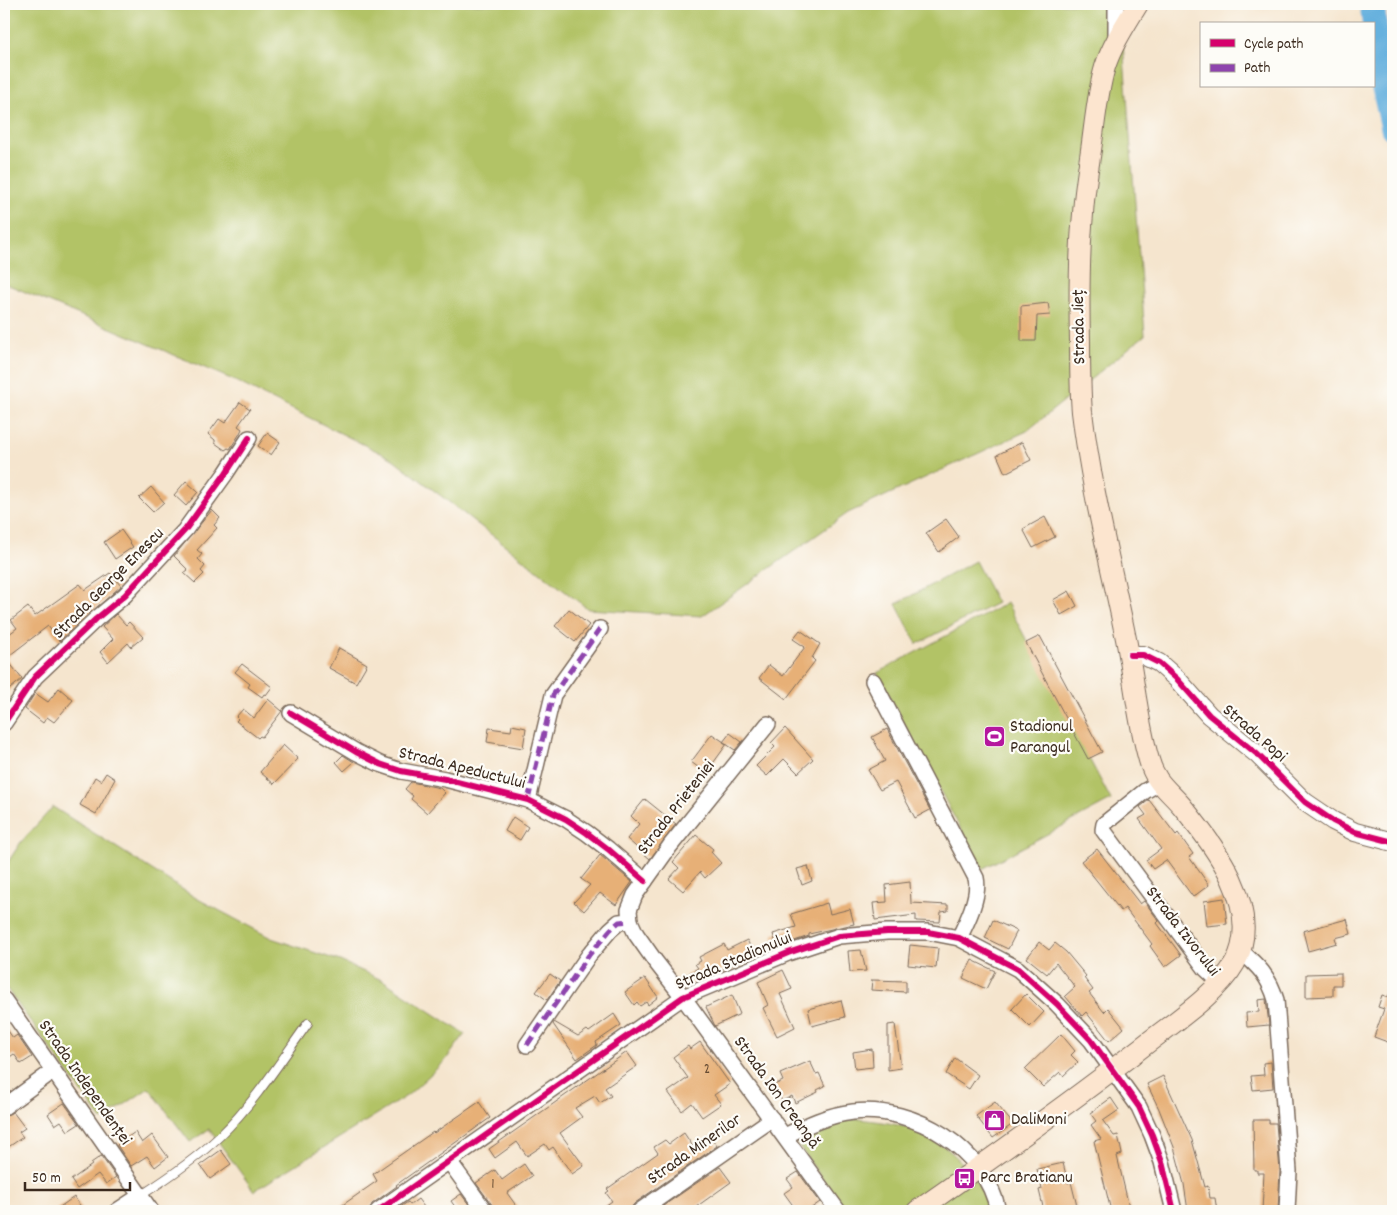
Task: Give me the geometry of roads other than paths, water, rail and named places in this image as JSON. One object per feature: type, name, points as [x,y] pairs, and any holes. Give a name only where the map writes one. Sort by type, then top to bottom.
[{"type":"main road","name":"Strada Jieț","points":[[1130,655],[1091,470],[1082,408],[1079,290],[1083,212],[1101,86],[1106,63],[1138,4]]},
{"type":"main road","name":"Strada Izvorului","points":[[1130,655],[1142,732],[1150,764],[1159,783],[1178,802],[1209,843],[1228,871],[1237,892],[1243,926],[1240,950],[1234,964],[1220,982]]},
{"type":"main road","points":[[917,1211],[1113,1069],[1180,1018],[1220,982]]},
{"type":"street","points":[[1116,4],[1116,42]]},
{"type":"street","name":"Strada George Enescu","points":[[4,723],[35,677],[96,619],[125,595],[179,536],[226,473],[249,438]]},
{"type":"street","name":"Strada Apeductului","points":[[528,800],[552,695],[600,629]]},
{"type":"street","name":"Strada Popi","points":[[1130,655],[1143,655],[1159,663],[1177,679],[1209,715],[1257,754],[1305,802],[1333,821],[1355,832],[1393,842]]},
{"type":"street","points":[[873,681],[976,878],[978,887],[969,916],[959,938]]},
{"type":"street","name":"Strada Apeductului","points":[[291,713],[356,752],[380,764],[401,771],[445,779],[528,800],[566,819],[587,833],[645,882]]},
{"type":"street","name":"Strada Prieteniei","points":[[630,921],[629,910],[635,896],[670,846],[768,724]]},
{"type":"street","name":"Strada Izvorului","points":[[1159,783],[1116,813],[1104,824],[1103,830],[1206,969],[1220,982]]},
{"type":"street","points":[[526,1045],[589,955],[619,922],[630,921],[636,934],[683,997]]},
{"type":"street","name":"Strada Stadionului","points":[[378,1211],[683,997],[788,953],[839,936],[887,932],[928,932],[959,938],[1018,969],[1057,1004],[1091,1040],[1139,1107],[1162,1162],[1174,1211]]},
{"type":"street","points":[[1240,950],[1261,968],[1272,986],[1276,1000],[1289,1170],[1287,1211]]},
{"type":"street","name":"Strada Ion Creangă","points":[[683,997],[838,1211]]},
{"type":"street","name":"Strada Independenței","points":[[4,1000],[151,1211]]},
{"type":"street","points":[[4,1107],[53,1072]]},
{"type":"street","points":[[785,1136],[832,1115],[854,1112],[876,1111],[898,1115],[918,1122],[937,1132],[956,1146],[978,1168],[987,1181],[998,1211]]},
{"type":"street","name":"Strada Minerilor","points":[[640,1211],[772,1119]]},
{"type":"street","points":[[449,1161],[484,1211]]},
{"type":"street","points":[[117,1211],[140,1196]]},
{"type":"lane","points":[[140,1196],[176,1172],[220,1136],[242,1112],[308,1023]]},
{"type":"waterway","points":[[1372,4],[1380,70],[1393,128]]},
{"type":"place","name":"Stadionul Parangul","points":[[994,737]]},
{"type":"place","name":"DaliMoni","points":[[995,1120]]},
{"type":"place","name":"Parc Bratianu","points":[[964,1178]]}]
